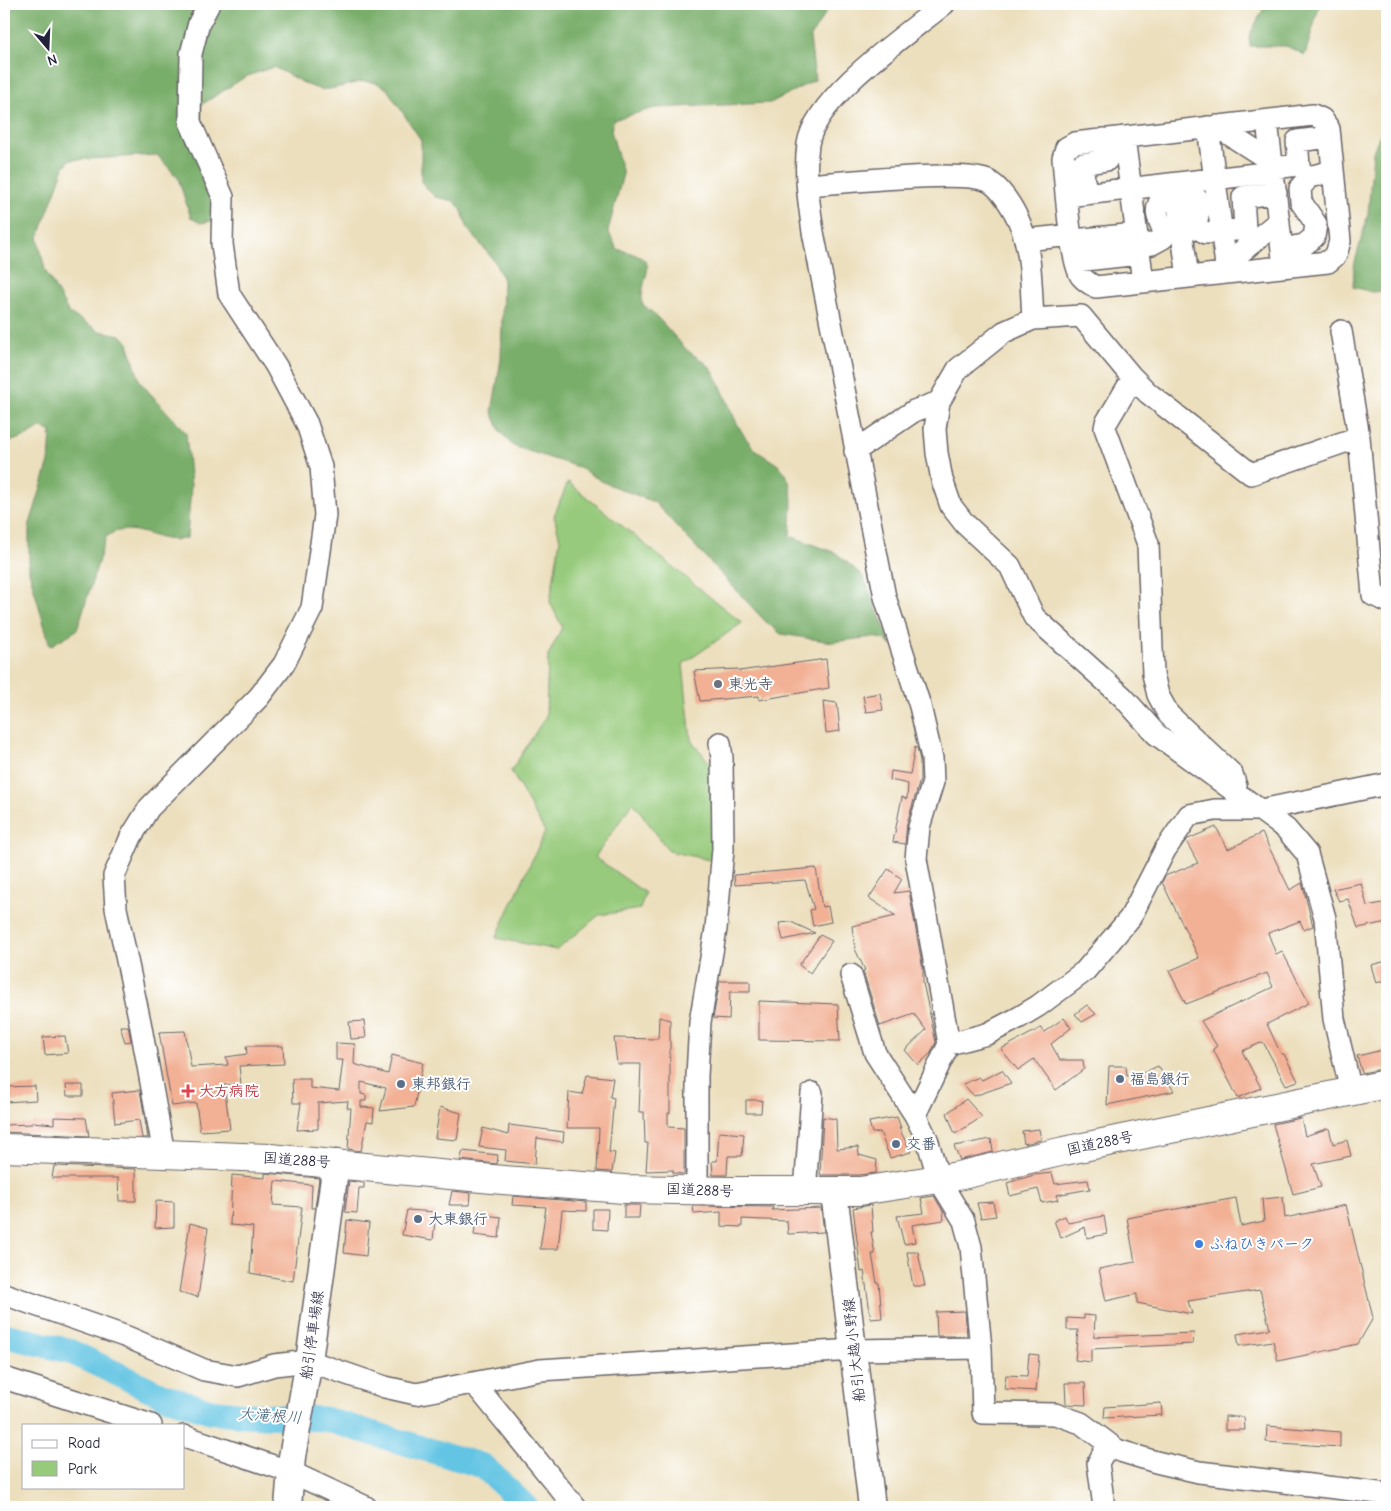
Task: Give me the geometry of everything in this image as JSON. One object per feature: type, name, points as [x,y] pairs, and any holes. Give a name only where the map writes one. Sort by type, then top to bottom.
[{"type":"highway","name":"国道288号","points":[[4,1148],[336,1163],[562,1185],[697,1190],[834,1192],[896,1187],[939,1180],[1064,1150],[1387,1084]]},
{"type":"main road","name":"船引停車場線","points":[[288,1507],[292,1464],[336,1163]]},
{"type":"main road","name":"船引大越小野線","points":[[834,1192],[872,1507]]},
{"type":"street","points":[[164,1154],[140,1022],[116,908],[114,876],[131,837],[149,808],[259,697],[284,664],[312,608],[325,515],[321,467],[308,424],[276,366],[229,294],[222,244],[223,197],[190,122],[188,102],[191,54],[199,23],[209,4]]},
{"type":"street","points":[[915,1116],[949,1044],[916,859],[919,827],[933,782],[932,758],[920,706],[885,597],[855,451],[813,232],[808,184],[808,144],[815,123],[848,83],[944,4]]},
{"type":"street","points":[[1313,115],[1322,119],[1329,129],[1330,137],[1340,241],[1336,255],[1328,262],[1283,258],[1188,278],[1096,287],[1088,283],[1080,274],[1072,238],[1077,195],[1063,158],[1066,148],[1075,142],[1212,127],[1313,115]]},
{"type":"street","points":[[1268,121],[1283,258]]},
{"type":"street","points":[[1212,127],[1273,174]]},
{"type":"street","points":[[1212,127],[1215,179],[1226,269]]},
{"type":"street","points":[[1076,261],[1138,245],[1152,244],[1163,238],[1164,233],[1158,222],[1156,209],[1159,203],[1176,191],[1215,179],[1273,174],[1299,166],[1297,141],[1330,137]]},
{"type":"street","points":[[1114,138],[1131,189],[1143,282]]},
{"type":"street","points":[[1283,258],[1314,237],[1316,224],[1301,202],[1300,188],[1309,177],[1333,171]]},
{"type":"street","points":[[1077,195],[1131,189],[1176,191],[1197,199],[1200,210],[1195,221],[1197,228],[1201,232],[1221,232],[1246,229],[1243,197],[1273,174]]},
{"type":"street","points":[[808,184],[961,175],[989,182],[1006,198],[1022,230],[1025,240],[1033,320]]},
{"type":"street","points":[[1176,191],[1188,278]]},
{"type":"street","points":[[1226,269],[1279,221]]},
{"type":"street","points":[[1025,240],[1072,238],[1108,253]]},
{"type":"street","points":[[1351,1091],[1334,1019],[1324,918],[1307,854],[1286,828],[1156,734],[1122,697],[1034,617],[1010,566],[965,524],[951,506],[942,480],[935,429],[939,402],[958,369],[1004,332],[1033,320],[1081,316],[1131,376],[1148,393],[1251,474],[1359,436]]},
{"type":"street","points":[[1341,331],[1359,436],[1373,595],[1387,601]]},
{"type":"street","points":[[1131,376],[1130,383],[1106,423],[1105,428],[1148,544],[1155,684],[1169,715],[1232,774],[1237,793]]},
{"type":"street","points":[[855,451],[914,411],[939,402]]},
{"type":"street","points":[[697,1190],[697,1076],[700,1022],[716,929],[723,849],[720,743]]},
{"type":"street","points":[[949,1044],[987,1034],[1018,1018],[1038,1006],[1085,971],[1130,918],[1164,850],[1190,815],[1215,810],[1261,810],[1387,784]]},
{"type":"street","points":[[851,975],[875,1053],[915,1116],[927,1139],[939,1180],[964,1221],[971,1247],[981,1348],[983,1413],[1055,1414],[1081,1423],[1108,1445],[1156,1462],[1199,1472],[1387,1494]]},
{"type":"street","points":[[805,1192],[812,1093]]},
{"type":"street","points":[[4,1294],[127,1337],[204,1370],[238,1376],[274,1365],[307,1370],[416,1394],[540,1370],[853,1350],[981,1348]]},
{"type":"street","points":[[4,1378],[148,1424]]},
{"type":"street","points":[[474,1383],[575,1507]]},
{"type":"street","points":[[185,1436],[292,1464],[366,1507]]},
{"type":"street","points":[[1104,1507],[1098,1463],[1108,1445]]},
{"type":"green space","points":[[4,4],[826,4],[826,12],[810,38],[815,80],[770,103],[655,108],[613,120],[611,131],[623,174],[608,231],[617,249],[642,258],[646,263],[648,268],[642,292],[642,304],[660,320],[687,350],[711,368],[745,437],[756,450],[780,467],[787,476],[792,498],[790,536],[836,553],[863,576],[892,646],[884,639],[873,637],[832,642],[781,634],[765,621],[654,502],[605,483],[578,467],[513,446],[500,431],[492,412],[501,359],[503,280],[495,262],[468,229],[461,209],[454,201],[435,197],[421,182],[421,140],[387,89],[378,84],[362,82],[337,88],[319,89],[273,67],[245,77],[201,105],[201,126],[220,219],[201,223],[191,218],[178,178],[157,155],[70,160],[64,167],[38,239],[45,270],[69,313],[99,331],[121,335],[128,343],[140,382],[186,433],[191,486],[187,538],[165,539],[126,530],[106,537],[77,630],[50,646],[29,571],[29,527],[49,462],[51,431],[40,428],[29,435],[4,444]]},
{"type":"green space","points":[[1266,4],[1320,4],[1305,55],[1286,46],[1250,46],[1249,36]]},
{"type":"green space","points":[[1387,116],[1387,291],[1372,292],[1353,287],[1354,266],[1368,214],[1373,152]]},
{"type":"green space","points":[[568,482],[742,623],[683,664],[691,740],[714,768],[714,861],[669,851],[633,802],[595,857],[645,893],[640,909],[599,915],[557,950],[496,938],[545,832],[511,771],[546,716],[548,656],[562,627],[550,602],[560,539],[554,516]]},
{"type":"building","points":[[826,659],[829,688],[759,700],[759,696],[700,701],[694,671],[738,669],[739,671]]},
{"type":"building","points":[[880,693],[883,710],[866,712],[863,696]]},
{"type":"building","points":[[823,701],[837,703],[840,731],[826,733]]},
{"type":"building","points":[[915,747],[917,748],[920,760],[920,780],[907,823],[905,844],[893,842],[902,797],[907,799],[908,784],[890,780],[891,771],[910,774]]},
{"type":"building","points":[[1216,827],[1228,849],[1262,833],[1290,890],[1302,883],[1313,926],[1304,930],[1300,921],[1268,933],[1276,954],[1282,951],[1309,1003],[1267,1024],[1281,1054],[1284,1054],[1298,1081],[1286,1085],[1263,1042],[1242,1051],[1261,1088],[1238,1098],[1213,1049],[1217,1046],[1201,1021],[1273,987],[1267,973],[1186,1004],[1169,971],[1199,958],[1162,882],[1165,876],[1198,863],[1186,841]]},
{"type":"building","points":[[816,868],[822,907],[828,906],[831,922],[813,926],[810,910],[814,909],[805,880],[735,885],[734,875]]},
{"type":"building","points":[[888,869],[902,879],[894,893],[909,891],[923,970],[923,983],[936,1042],[931,1053],[918,1065],[905,1050],[926,1030],[914,1014],[880,1026],[863,971],[865,970],[855,949],[852,926],[896,916],[869,898]]},
{"type":"building","points":[[1361,883],[1367,906],[1387,902],[1387,922],[1358,928],[1348,899],[1339,901],[1333,889]]},
{"type":"building","points":[[791,922],[815,933],[783,940],[779,923]]},
{"type":"building","points":[[820,935],[832,941],[810,973],[799,965]]},
{"type":"building","points":[[1387,961],[1387,980],[1376,983],[1371,965]]},
{"type":"building","points":[[720,981],[750,981],[750,992],[730,992],[729,1019],[713,1018]]},
{"type":"building","points":[[759,1001],[838,1004],[840,1041],[759,1040]]},
{"type":"building","points":[[1087,1005],[1096,1014],[1082,1022],[1075,1014]]},
{"type":"building","points":[[659,1017],[670,1020],[670,1113],[668,1113],[668,1127],[684,1128],[684,1174],[673,1173],[673,1170],[646,1171],[648,1143],[645,1143],[644,1112],[639,1112],[641,1064],[617,1064],[614,1038],[658,1039]]},
{"type":"building","points":[[1064,1018],[1071,1028],[1051,1044],[1060,1060],[1083,1060],[1084,1069],[1056,1090],[1034,1059],[1018,1070],[1001,1049],[1041,1028],[1044,1032]]},
{"type":"building","points":[[364,1021],[366,1038],[351,1039],[349,1022]]},
{"type":"building","points":[[120,1026],[128,1026],[131,1041],[125,1042]]},
{"type":"building","points":[[185,1031],[191,1067],[228,1065],[226,1057],[247,1054],[246,1046],[283,1046],[284,1064],[239,1066],[241,1084],[224,1085],[230,1129],[200,1131],[196,1103],[172,1106],[159,1032]]},
{"type":"building","points":[[65,1036],[68,1053],[45,1055],[43,1037]]},
{"type":"building","points":[[336,1043],[355,1044],[354,1064],[388,1074],[392,1055],[423,1063],[414,1107],[380,1111],[386,1088],[361,1082],[361,1094],[366,1095],[366,1101],[361,1101],[361,1107],[374,1108],[373,1122],[367,1121],[361,1151],[348,1149],[351,1108],[347,1108],[348,1101],[318,1103],[318,1129],[297,1130],[301,1103],[293,1103],[292,1079],[310,1079],[310,1088],[339,1091],[343,1060],[336,1060]]},
{"type":"building","points":[[1387,1049],[1387,1068],[1362,1073],[1357,1056]]},
{"type":"building","points":[[1109,1066],[1126,1066],[1127,1076],[1143,1073],[1158,1066],[1174,1091],[1107,1105]]},
{"type":"building","points":[[1002,1070],[1011,1083],[974,1096],[963,1084],[979,1077],[982,1080]]},
{"type":"building","points":[[587,1075],[613,1078],[610,1097],[614,1098],[609,1152],[615,1153],[612,1172],[597,1171],[599,1128],[567,1128],[569,1092],[582,1094]]},
{"type":"building","points":[[66,1085],[83,1085],[83,1096],[67,1096]]},
{"type":"building","points":[[35,1086],[36,1100],[6,1102],[4,1087]]},
{"type":"building","points":[[140,1090],[148,1138],[142,1138],[139,1120],[115,1123],[112,1093]]},
{"type":"building","points":[[966,1099],[982,1117],[955,1134],[947,1113]]},
{"type":"building","points":[[746,1100],[762,1100],[761,1113],[746,1113]]},
{"type":"building","points":[[440,1107],[461,1113],[457,1140],[435,1138]]},
{"type":"building","points":[[54,1117],[86,1118],[89,1136],[5,1132],[5,1125],[32,1124],[32,1122],[54,1124]]},
{"type":"building","points":[[823,1117],[836,1119],[837,1149],[858,1147],[859,1155],[877,1160],[876,1173],[820,1175]]},
{"type":"building","points":[[897,1117],[901,1128],[899,1128],[911,1152],[890,1158],[880,1132],[872,1133],[869,1122]]},
{"type":"building","points":[[1301,1118],[1305,1136],[1329,1128],[1333,1144],[1347,1140],[1351,1156],[1313,1164],[1321,1187],[1293,1194],[1273,1124]]},
{"type":"building","points":[[509,1125],[564,1132],[563,1142],[537,1138],[535,1164],[505,1161],[506,1150],[479,1147],[483,1128],[508,1135]]},
{"type":"building","points":[[1039,1129],[1041,1140],[1024,1144],[1022,1131]]},
{"type":"building","points":[[719,1132],[744,1134],[742,1156],[728,1156],[727,1175],[713,1175],[712,1161],[717,1161]]},
{"type":"building","points":[[991,1139],[993,1152],[960,1160],[954,1146]]},
{"type":"building","points":[[463,1151],[498,1155],[497,1164],[460,1160]]},
{"type":"building","points":[[54,1166],[136,1169],[136,1201],[119,1201],[118,1178],[52,1178]]},
{"type":"building","points":[[265,1173],[319,1178],[315,1208],[311,1208],[312,1185],[275,1181],[273,1205],[302,1207],[293,1281],[250,1273],[253,1227],[230,1225],[232,1175],[265,1178]]},
{"type":"building","points":[[1052,1173],[1055,1184],[1088,1180],[1090,1189],[1056,1195],[1058,1200],[1042,1203],[1038,1189],[1010,1196],[1007,1183],[1034,1175]]},
{"type":"building","points":[[349,1181],[364,1183],[364,1188],[359,1188],[357,1213],[345,1212]]},
{"type":"building","points":[[452,1191],[471,1193],[470,1205],[449,1205]]},
{"type":"building","points":[[513,1196],[586,1202],[586,1211],[562,1210],[558,1249],[540,1249],[546,1207],[512,1205]]},
{"type":"building","points":[[934,1196],[943,1211],[944,1220],[912,1225],[915,1242],[904,1244],[897,1216],[924,1213],[921,1198]]},
{"type":"building","points":[[1283,1197],[1285,1218],[1346,1205],[1373,1318],[1358,1344],[1278,1361],[1273,1341],[1239,1346],[1237,1334],[1270,1329],[1260,1290],[1188,1301],[1192,1314],[1137,1303],[1137,1294],[1106,1301],[1099,1269],[1135,1262],[1127,1218],[1236,1198],[1241,1226],[1264,1221],[1262,1199]]},
{"type":"building","points":[[156,1201],[174,1202],[174,1227],[155,1228]]},
{"type":"building","points":[[993,1202],[996,1216],[981,1218],[977,1203]]},
{"type":"building","points":[[624,1205],[640,1205],[639,1218],[624,1218]]},
{"type":"building","points":[[871,1205],[873,1232],[871,1232],[875,1254],[872,1254],[877,1283],[879,1283],[882,1318],[871,1319],[864,1271],[861,1272],[853,1208]]},
{"type":"building","points":[[693,1206],[773,1207],[772,1210],[821,1208],[824,1232],[788,1234],[787,1221],[742,1219],[742,1227],[721,1226],[721,1212],[694,1214]]},
{"type":"building","points":[[593,1209],[608,1209],[607,1230],[593,1229]]},
{"type":"building","points":[[407,1210],[436,1212],[433,1240],[402,1235]]},
{"type":"building","points":[[477,1214],[501,1217],[499,1238],[474,1235]]},
{"type":"building","points":[[1065,1216],[1068,1223],[1104,1216],[1107,1234],[1087,1238],[1085,1227],[1061,1238],[1054,1221]]},
{"type":"building","points":[[347,1220],[369,1223],[366,1256],[344,1253]]},
{"type":"building","points":[[190,1223],[208,1228],[198,1297],[179,1292]]},
{"type":"building","points":[[907,1252],[918,1252],[925,1286],[913,1286]]},
{"type":"building","points":[[965,1311],[967,1336],[937,1336],[936,1312]]},
{"type":"building","points":[[1084,1315],[1095,1316],[1094,1337],[1194,1333],[1193,1344],[1091,1349],[1091,1362],[1075,1360],[1078,1330],[1067,1330],[1067,1318],[1084,1319]]},
{"type":"building","points":[[1029,1354],[1039,1355],[1036,1391],[1004,1389],[1006,1375],[1027,1376]]},
{"type":"building","points":[[1065,1383],[1085,1383],[1086,1405],[1066,1404]]},
{"type":"building","points":[[1161,1403],[1162,1415],[1104,1418],[1105,1407]]},
{"type":"building","points":[[1225,1416],[1244,1417],[1245,1430],[1225,1430]]},
{"type":"building","points":[[1267,1426],[1340,1432],[1340,1447],[1266,1442]]},
{"type":"waterway","name":"大滝根川","points":[[4,1335],[69,1351],[164,1396],[210,1411],[324,1419],[483,1466],[526,1507]]},
{"type":"place","name":"東光寺","points":[[718,684]]},
{"type":"place","name":"福島銀行","points":[[1120,1079]]},
{"type":"place","name":"東邦銀行","points":[[401,1084]]},
{"type":"place","name":"大方病院","points":[[188,1091]]},
{"type":"place","name":"交番","points":[[896,1144]]},
{"type":"place","name":"大東銀行","points":[[418,1219]]},
{"type":"place","name":"ふねひきパーク","points":[[1199,1244]]}]
